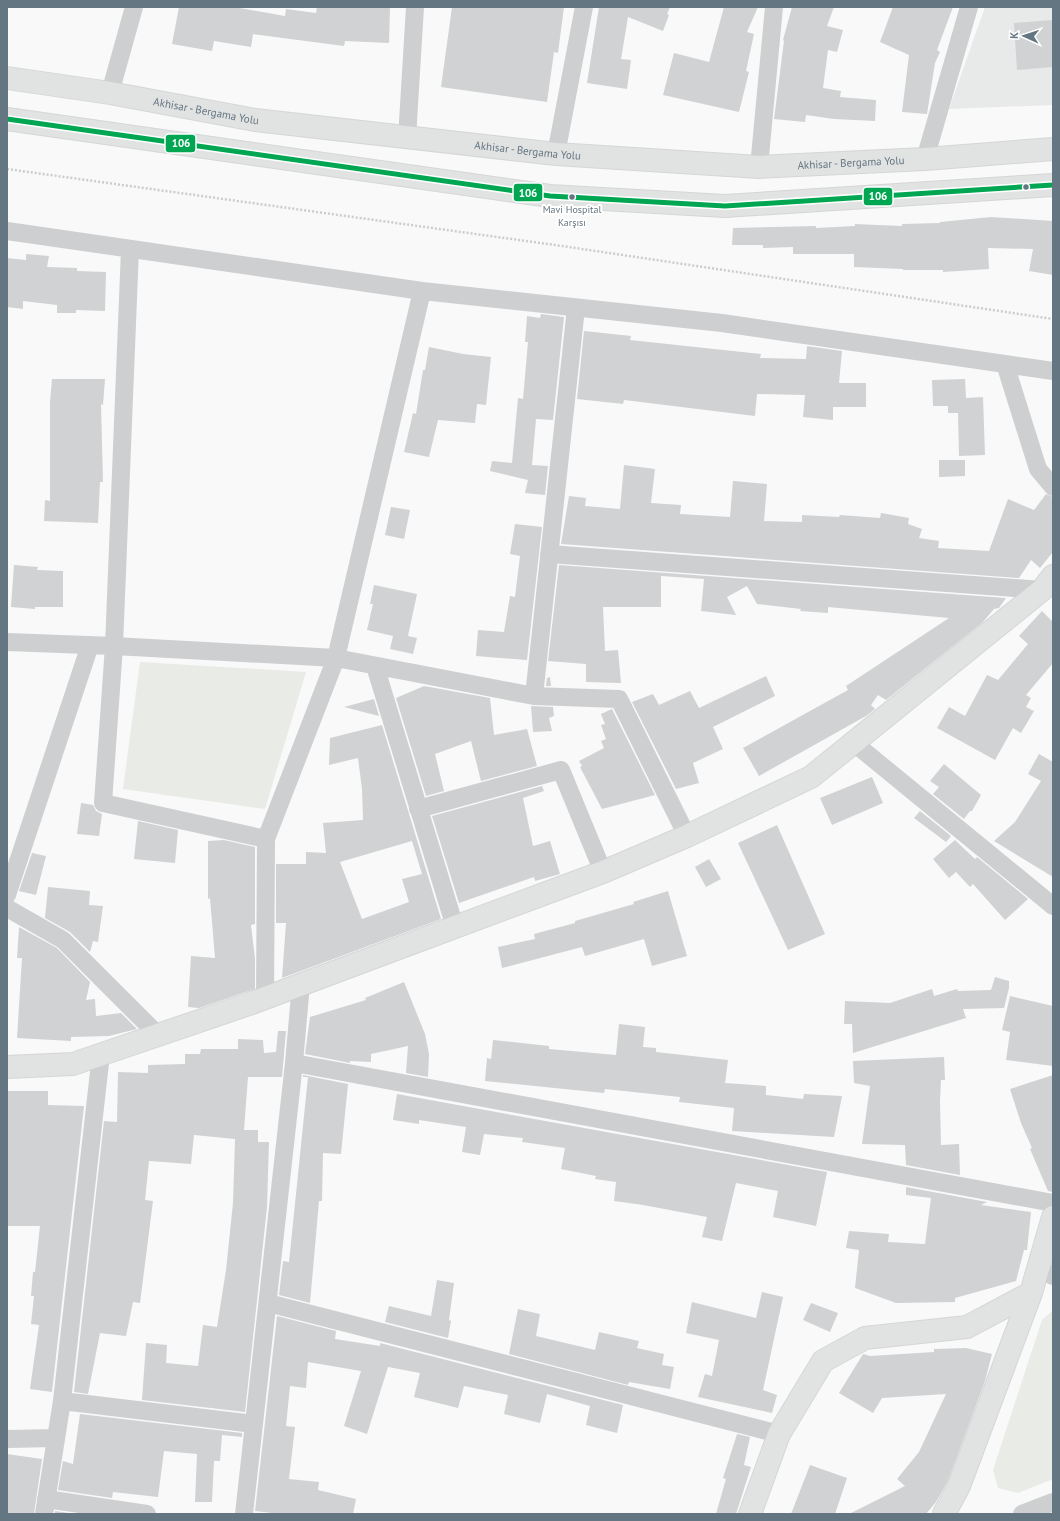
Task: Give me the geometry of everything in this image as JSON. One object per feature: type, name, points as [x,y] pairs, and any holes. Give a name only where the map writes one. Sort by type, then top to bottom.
[{"type":"main road","name":"Akhisar - Bergama Yolu","points":[[7,78],[110,93],[255,120],[556,154],[759,167],[925,159],[1053,149]]},
{"type":"main road","points":[[7,119],[550,196],[725,206],[1053,185]]},
{"type":"main road","points":[[7,1067],[73,1064],[265,998],[603,872],[687,836],[811,776],[854,743],[1048,583]]},
{"type":"main road","points":[[944,1514],[959,1486],[1031,1293],[1046,1272],[1053,1217]]},
{"type":"main road","points":[[750,1514],[779,1434],[822,1361],[865,1338],[967,1327],[1031,1293]]},
{"type":"street","points":[[110,93],[134,7]]},
{"type":"street","points":[[408,138],[416,7]]},
{"type":"street","points":[[556,154],[584,7]]},
{"type":"street","points":[[759,167],[774,7]]},
{"type":"street","points":[[925,159],[969,7]]},
{"type":"street","points":[[7,231],[422,291],[722,323],[1053,371]]},
{"type":"street","points":[[130,249],[114,646],[103,803],[266,839]]},
{"type":"street","points":[[265,998],[266,839],[336,658],[422,291]]},
{"type":"street","points":[[534,696],[576,308]]},
{"type":"street","points":[[1005,364],[1038,469],[1053,487]]},
{"type":"street","points":[[549,554],[1048,583]]},
{"type":"street","points":[[7,642],[114,646],[336,658],[534,696],[619,699],[687,836]]},
{"type":"street","points":[[7,895],[90,645]]},
{"type":"street","points":[[375,666],[455,927]]},
{"type":"street","points":[[854,743],[1053,906]]},
{"type":"street","points":[[418,808],[561,770],[603,872]]},
{"type":"street","points":[[7,908],[63,940],[158,1035]]},
{"type":"street","points":[[244,1514],[294,1063],[301,984]]},
{"type":"street","points":[[102,1054],[62,1401],[45,1507],[147,1514]]},
{"type":"street","points":[[294,1063],[1053,1203]]},
{"type":"street","points":[[268,1303],[779,1434]]},
{"type":"street","points":[[62,1401],[254,1424]]},
{"type":"street","points":[[7,1439],[56,1438]]},
{"type":"street","points":[[1031,1512],[1053,1502]]},
{"type":"path","points":[[7,169],[562,246],[1053,319]]},
{"type":"shaded area","points":[[985,7],[1053,7],[1053,105],[949,109]]},
{"type":"shaded area","points":[[140,662],[306,672],[265,809],[123,789]]},
{"type":"shaded area","points":[[1053,1310],[1053,1479],[1018,1493],[998,1488],[993,1470],[1042,1320]]},
{"type":"building","points":[[179,7],[234,7],[285,16],[286,9],[316,13],[317,7],[390,8],[389,43],[345,41],[344,46],[253,34],[251,47],[214,41],[212,51],[172,44]]},
{"type":"building","points":[[452,7],[564,7],[558,53],[554,52],[547,102],[441,87]]},
{"type":"building","points":[[599,7],[670,7],[667,14],[669,15],[663,31],[628,17],[621,59],[631,60],[627,89],[587,83]]},
{"type":"building","points":[[724,7],[758,7],[747,32],[754,34],[746,71],[749,72],[739,112],[663,95],[674,53],[709,62]]},
{"type":"building","points":[[792,7],[834,7],[827,26],[843,30],[837,52],[828,50],[823,88],[841,91],[840,97],[876,100],[875,121],[834,119],[806,115],[805,122],[774,119],[783,40]]},
{"type":"building","points":[[893,7],[953,7],[937,50],[940,52],[935,63],[927,114],[902,112],[909,55],[880,42]]},
{"type":"building","points":[[1053,20],[1053,67],[1017,70],[1014,23]]},
{"type":"building","points":[[991,217],[1053,221],[1053,275],[1029,271],[1033,249],[988,248],[989,269],[943,272],[943,270],[903,270],[854,267],[854,254],[793,254],[793,247],[763,248],[763,245],[732,245],[733,228],[816,226],[816,228],[855,226],[855,224],[902,226],[902,224],[940,223]]},
{"type":"building","points":[[26,254],[49,256],[47,267],[77,268],[77,271],[106,272],[105,311],[76,310],[76,313],[57,313],[57,305],[23,301],[23,309],[7,307],[7,258],[26,260]]},
{"type":"building","points":[[541,314],[564,317],[553,420],[536,419],[532,465],[548,466],[545,495],[525,493],[528,480],[490,471],[492,461],[512,463],[518,398],[523,399],[528,342],[525,342],[527,316],[540,318]]},
{"type":"building","points":[[584,331],[631,336],[630,340],[761,354],[760,358],[806,359],[807,346],[842,351],[839,383],[866,383],[866,407],[833,407],[833,420],[803,417],[805,395],[757,394],[755,416],[624,400],[623,404],[577,399]]},
{"type":"building","points":[[429,347],[463,354],[491,357],[486,405],[477,404],[475,423],[438,420],[429,457],[404,452],[413,413],[416,414],[423,370],[425,370]]},
{"type":"building","points":[[52,379],[105,379],[103,405],[101,404],[103,482],[100,482],[98,523],[44,521],[45,500],[50,501],[50,402]]},
{"type":"building","points":[[965,379],[966,398],[983,397],[985,455],[959,456],[958,413],[948,413],[948,406],[933,406],[932,380]]},
{"type":"building","points":[[939,460],[965,460],[965,476],[939,477]]},
{"type":"building","points":[[624,465],[655,469],[651,503],[681,505],[680,514],[730,517],[733,481],[767,484],[764,521],[802,522],[802,515],[839,517],[840,515],[880,518],[881,513],[909,518],[908,524],[922,529],[919,538],[939,541],[938,548],[989,551],[1008,499],[1034,510],[1046,494],[1053,497],[1053,552],[1040,568],[1031,560],[1019,578],[561,544],[569,496],[586,498],[585,506],[620,509]]},
{"type":"building","points":[[391,507],[410,510],[404,539],[385,535]]},
{"type":"building","points":[[515,524],[542,527],[527,660],[476,656],[478,630],[504,632],[510,596],[515,597],[520,556],[510,554]]},
{"type":"building","points":[[14,565],[38,567],[37,570],[63,571],[63,607],[35,607],[35,609],[11,607]]},
{"type":"building","points":[[559,565],[1006,598],[999,608],[994,609],[982,623],[886,700],[878,695],[871,705],[875,709],[866,716],[759,776],[743,748],[848,690],[846,686],[949,618],[828,607],[828,613],[800,611],[801,609],[757,604],[747,586],[727,597],[736,615],[701,611],[704,579],[661,576],[661,607],[603,607],[605,651],[618,650],[621,683],[586,682],[586,664],[548,661]]},
{"type":"building","points":[[374,585],[417,594],[408,636],[417,638],[413,654],[390,649],[393,636],[367,630],[373,604],[370,604]]},
{"type":"building","points":[[1042,611],[1053,622],[1053,663],[1026,695],[1031,698],[1026,707],[1034,711],[1021,733],[1013,728],[995,760],[937,728],[949,707],[965,716],[987,675],[998,680],[1028,644],[1019,636]]},
{"type":"building","points":[[766,676],[775,696],[713,727],[723,749],[693,763],[699,783],[676,789],[632,702],[653,694],[659,705],[690,691],[699,708]]},
{"type":"building","points":[[550,677],[551,686],[546,686],[547,678]]},
{"type":"building","points":[[424,686],[490,698],[494,735],[527,729],[537,766],[481,781],[471,741],[435,754],[444,791],[426,796],[396,698]]},
{"type":"building","points":[[374,699],[379,716],[344,707]]},
{"type":"building","points":[[531,706],[553,707],[554,716],[549,718],[552,731],[533,732]]},
{"type":"building","points":[[612,709],[655,795],[602,809],[580,767],[582,766],[579,761],[604,748],[601,741],[606,739],[601,725],[605,724],[601,714]]},
{"type":"building","points":[[382,725],[441,919],[282,978],[286,923],[276,923],[276,864],[306,864],[306,852],[326,853],[323,823],[363,820],[362,789],[358,758],[329,765],[330,738]],"holes":[[[412,841],[422,874],[402,879],[409,902],[362,919],[340,862]]]},
{"type":"building","points":[[1039,754],[1053,762],[1053,877],[994,841],[1015,822],[1041,781],[1028,774]]},
{"type":"building","points":[[944,764],[981,795],[972,811],[970,811],[964,819],[933,794],[939,787],[930,781]]},
{"type":"building","points":[[872,777],[883,803],[832,825],[820,798]]},
{"type":"building","points":[[542,786],[544,791],[523,798],[533,846],[550,841],[560,874],[535,881],[534,877],[459,903],[432,816]]},
{"type":"building","points":[[81,803],[93,805],[96,811],[102,814],[99,836],[77,834]]},
{"type":"building","points":[[920,811],[951,836],[946,842],[914,818]]},
{"type":"building","points":[[138,821],[178,830],[175,863],[134,859]]},
{"type":"building","points":[[777,825],[825,934],[788,950],[738,843]]},
{"type":"building","points":[[224,840],[255,847],[255,924],[251,925],[255,959],[255,989],[199,1008],[188,1007],[191,956],[215,958],[210,898],[208,899],[208,841]]},
{"type":"building","points":[[955,840],[975,859],[977,857],[1028,899],[1005,920],[973,884],[970,887],[956,872],[949,878],[933,859]]},
{"type":"building","points":[[32,853],[46,856],[36,895],[19,891]]},
{"type":"building","points":[[709,859],[721,879],[706,887],[695,867]]},
{"type":"building","points":[[48,887],[90,891],[89,905],[103,906],[98,942],[93,941],[90,952],[70,932],[45,918]]},
{"type":"building","points":[[668,891],[687,956],[652,966],[644,939],[585,956],[582,947],[502,968],[498,947],[535,939],[534,934],[575,923],[575,921],[634,904],[633,902]]},
{"type":"building","points":[[19,927],[57,948],[90,982],[86,1000],[95,999],[96,1016],[121,1013],[137,1029],[109,1036],[71,1037],[71,1041],[17,1038],[22,958],[17,958]]},
{"type":"building","points":[[995,977],[1009,981],[1009,988],[1004,1008],[963,1009],[966,1018],[853,1053],[852,1024],[844,1024],[845,1001],[890,1003],[932,989],[934,996],[957,989],[958,991],[991,990]]},
{"type":"building","points":[[404,982],[425,1034],[429,1054],[428,1077],[406,1073],[408,1046],[371,1054],[371,1062],[350,1061],[350,1063],[305,1054],[310,1017],[366,1000],[365,998]]},
{"type":"building","points":[[1010,996],[1053,1006],[1053,1066],[1006,1060],[1010,1032],[1002,1030]]},
{"type":"building","points":[[619,1024],[645,1027],[643,1047],[656,1048],[656,1052],[728,1060],[725,1083],[766,1086],[766,1095],[803,1099],[804,1094],[842,1096],[834,1137],[732,1131],[734,1108],[679,1102],[680,1097],[605,1089],[604,1093],[485,1081],[487,1058],[491,1059],[493,1040],[549,1046],[549,1049],[616,1055]]},
{"type":"building","points":[[278,1031],[286,1031],[282,1077],[248,1077],[244,1130],[258,1130],[258,1142],[269,1142],[267,1207],[245,1412],[142,1400],[146,1343],[167,1345],[166,1363],[198,1366],[203,1325],[217,1327],[226,1270],[233,1203],[235,1139],[194,1135],[191,1164],[149,1161],[145,1200],[153,1201],[140,1303],[133,1302],[126,1336],[100,1333],[88,1394],[74,1392],[104,1121],[117,1122],[118,1072],[148,1073],[148,1065],[185,1064],[185,1054],[200,1054],[201,1049],[238,1049],[238,1039],[263,1040],[264,1053],[276,1052]]},
{"type":"building","points":[[944,1057],[945,1080],[941,1080],[940,1101],[941,1145],[959,1144],[960,1175],[906,1165],[905,1145],[862,1144],[870,1086],[854,1083],[853,1061]]},
{"type":"building","points":[[303,1075],[348,1084],[341,1154],[323,1153],[322,1201],[319,1201],[310,1303],[279,1295],[283,1261],[289,1262],[308,1077],[303,1077]]},
{"type":"building","points":[[1053,1075],[1053,1192],[1048,1191],[1030,1149],[1032,1148],[1021,1123],[1010,1089]]},
{"type":"building","points":[[7,1091],[48,1091],[48,1105],[84,1106],[52,1392],[30,1389],[39,1325],[31,1324],[34,1296],[31,1296],[40,1226],[7,1226]]},
{"type":"building","points":[[397,1094],[827,1172],[816,1226],[773,1217],[778,1191],[736,1183],[722,1241],[702,1237],[707,1217],[614,1201],[616,1182],[595,1179],[596,1176],[561,1169],[565,1148],[522,1142],[523,1138],[484,1134],[480,1155],[462,1152],[466,1127],[419,1120],[419,1124],[393,1120]]},
{"type":"building","points":[[906,1187],[987,1202],[981,1205],[1031,1212],[1027,1250],[1024,1250],[1016,1281],[955,1298],[955,1302],[896,1303],[855,1288],[859,1250],[846,1248],[849,1231],[889,1234],[888,1242],[925,1244],[931,1198],[906,1195]]},
{"type":"building","points":[[437,1280],[454,1283],[448,1338],[385,1322],[389,1306],[431,1316]]},
{"type":"building","points":[[762,1292],[783,1297],[763,1390],[777,1395],[772,1413],[698,1397],[705,1374],[712,1376],[719,1340],[686,1333],[692,1302],[756,1318]]},
{"type":"building","points":[[811,1303],[838,1313],[830,1332],[803,1320]]},
{"type":"building","points":[[518,1309],[540,1314],[536,1336],[595,1350],[599,1332],[639,1341],[637,1348],[664,1354],[662,1365],[674,1367],[670,1389],[629,1382],[628,1385],[509,1354]]},
{"type":"building","points":[[277,1316],[336,1331],[335,1339],[380,1346],[380,1343],[623,1405],[617,1433],[586,1425],[590,1406],[547,1394],[540,1423],[504,1414],[508,1395],[464,1386],[458,1408],[414,1397],[420,1373],[388,1367],[367,1434],[344,1426],[361,1371],[308,1362],[306,1388],[290,1386],[286,1426],[295,1427],[289,1479],[319,1482],[318,1490],[356,1499],[353,1514],[281,1514],[255,1511]]},
{"type":"building","points":[[966,1348],[992,1354],[985,1381],[948,1481],[936,1502],[926,1514],[849,1514],[905,1486],[897,1479],[919,1452],[946,1394],[882,1398],[873,1413],[839,1393],[863,1354],[870,1356],[934,1352],[934,1349]]},
{"type":"building","points":[[80,1414],[242,1433],[242,1437],[222,1435],[220,1461],[214,1461],[212,1502],[195,1502],[197,1454],[164,1451],[158,1497],[113,1492],[112,1498],[58,1490],[63,1461],[73,1464]]},
{"type":"building","points":[[737,1434],[750,1437],[744,1465],[751,1467],[736,1514],[716,1514],[726,1479],[723,1478]]},
{"type":"building","points":[[7,1454],[42,1459],[34,1514],[7,1514]]},
{"type":"building","points":[[810,1465],[847,1478],[835,1514],[791,1514]]},
{"type":"building","points":[[55,1511],[76,1514],[55,1514]]},
{"type":"transit line","name":"106","points":[[7,119],[550,196],[725,206],[1053,185]]},
{"type":"place","name":"Mavi Hospital Karşısı","points":[[572,197]]}]
